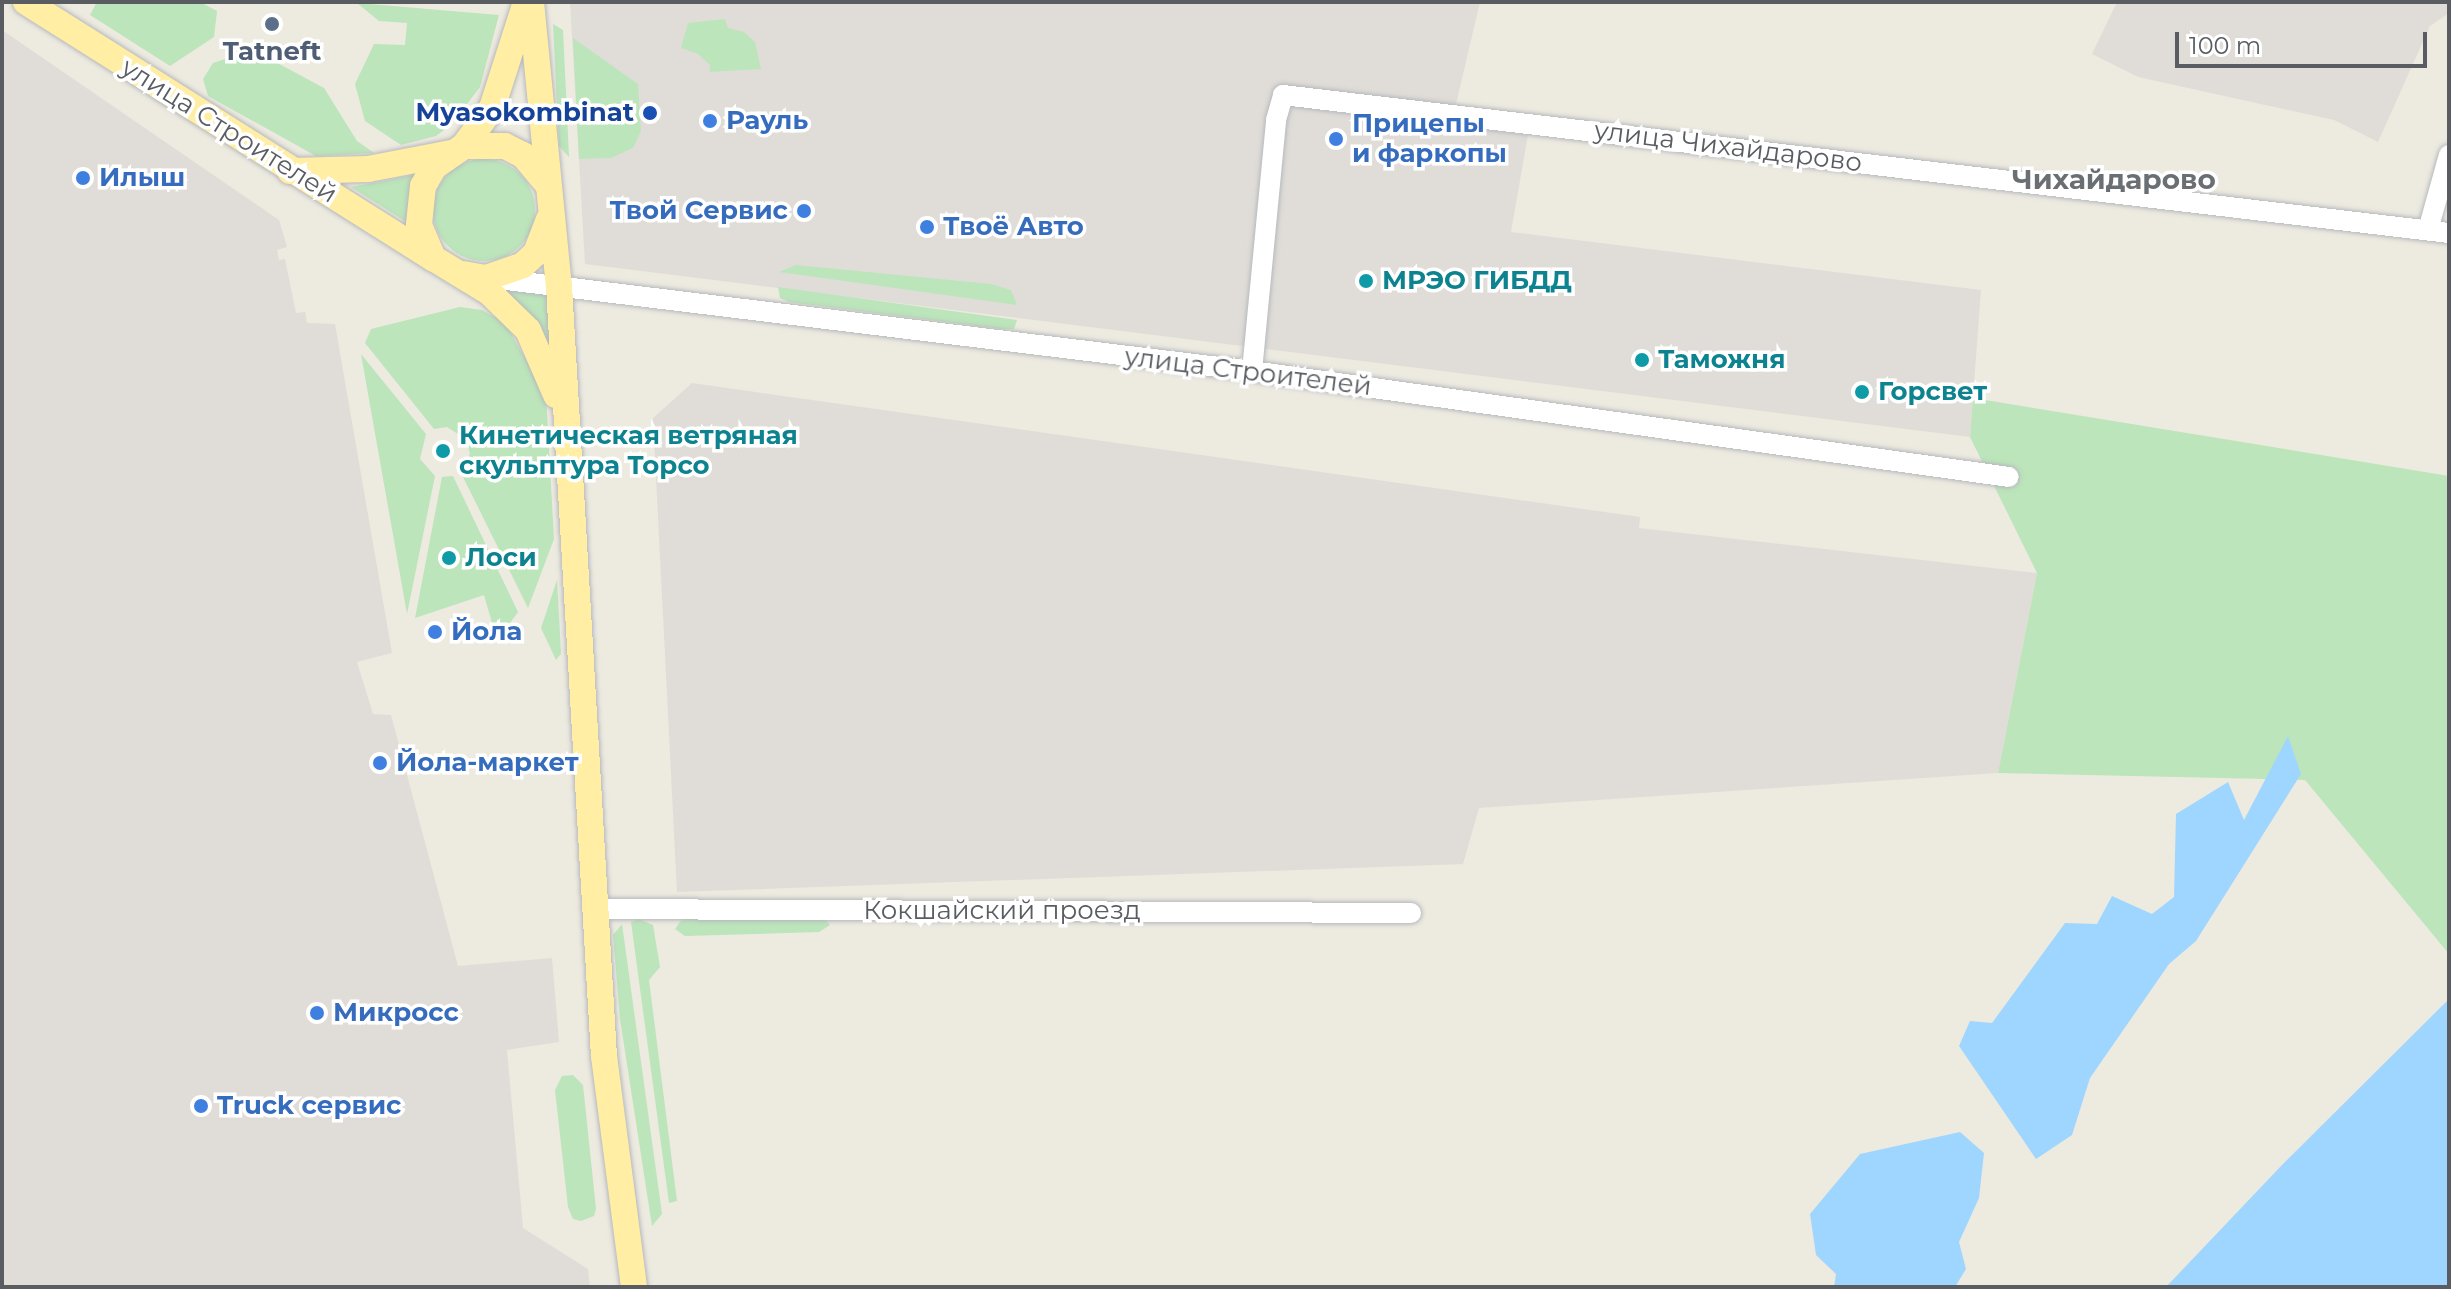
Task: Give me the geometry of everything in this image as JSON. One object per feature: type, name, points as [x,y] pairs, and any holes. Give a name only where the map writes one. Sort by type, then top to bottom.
[{"type":"main road","name":"улица Строителей","points":[[26,2],[290,171],[433,258]]},
{"type":"main road","points":[[529,2],[492,108],[458,150],[434,167],[419,205],[424,243],[433,258],[475,276],[528,330],[547,366],[567,428]]},
{"type":"main road","points":[[529,2],[559,286],[593,909],[604,1056],[634,1287]]},
{"type":"main road","points":[[290,171],[368,169],[458,150],[505,146],[523,155],[547,184]]},
{"type":"main road","points":[[475,276],[523,265],[536,253],[551,212]]},
{"type":"street","name":"улица Чихайдарово","points":[[1252,371],[1276,120],[1283,95],[2439,232]]},
{"type":"street","points":[[2439,232],[2449,155]]},
{"type":"street","name":"улица Строителей","points":[[475,276],[1252,371],[2009,477]]},
{"type":"street","name":"Кокшайский проезд","points":[[593,909],[1411,913]]},
{"type":"shaded area","points":[[570,2],[1480,2],[1452,121],[1529,129],[1511,232],[1981,290],[1970,437],[585,264]]},
{"type":"shaded area","points":[[2117,2],[2449,2],[2449,13],[2430,26],[2378,142],[2334,120],[2138,77],[2092,54]]},
{"type":"shaded area","points":[[2,30],[279,220],[287,247],[277,250],[279,260],[285,259],[296,313],[305,312],[307,323],[335,324],[392,653],[357,662],[373,714],[391,715],[458,966],[552,958],[559,1042],[507,1050],[523,1228],[588,1269],[590,1287],[2,1286]]},
{"type":"shaded area","points":[[692,383],[1640,517],[1639,528],[2037,573],[1998,773],[1479,808],[1463,864],[677,892],[653,418]]},
{"type":"green space","points":[[97,2],[200,2],[217,11],[214,37],[170,66],[90,15]]},
{"type":"green space","points":[[357,3],[499,15],[480,87],[451,125],[436,136],[401,145],[365,121],[355,84],[374,44],[405,45],[407,23],[379,21]]},
{"type":"green space","points":[[725,19],[728,28],[744,32],[755,42],[761,69],[710,72],[710,65],[698,54],[681,48],[688,23]]},
{"type":"green space","points":[[553,24],[563,30],[569,157],[559,146]]},
{"type":"green space","points":[[573,38],[638,84],[641,131],[633,148],[611,158],[579,159]]},
{"type":"green space","points":[[253,50],[324,88],[357,141],[374,153],[316,156],[208,96],[203,79],[213,63]]},
{"type":"green space","points":[[484,159],[504,163],[520,174],[531,190],[535,210],[531,230],[520,246],[504,257],[484,261],[464,257],[448,246],[437,230],[433,210],[437,190],[448,174],[464,163]]},
{"type":"green space","points":[[413,175],[408,223],[351,187],[384,181]]},
{"type":"green space","points":[[796,265],[991,284],[1011,290],[1017,305],[779,272]]},
{"type":"green space","points":[[496,283],[553,293],[557,363]]},
{"type":"green space","points":[[778,287],[1017,320],[1014,329],[1001,329],[789,302],[780,298]]},
{"type":"green space","points":[[460,307],[482,310],[505,323],[546,395],[554,539],[528,608],[460,471],[470,454],[466,439],[447,427],[434,429],[365,343],[371,329]]},
{"type":"green space","points":[[361,354],[426,434],[420,459],[435,476],[407,614]]},
{"type":"green space","points":[[1973,398],[2449,476],[2449,954],[2305,780],[1998,773],[2037,573],[1970,437]]},
{"type":"green space","points":[[453,476],[518,612],[507,627],[494,630],[484,595],[415,618],[442,477]]},
{"type":"green space","points":[[557,580],[561,654],[556,660],[541,628]]},
{"type":"green space","points":[[639,919],[653,925],[660,967],[649,980],[677,1201],[669,1203],[631,922]]},
{"type":"green space","points":[[682,919],[825,919],[830,925],[819,932],[685,936],[675,929]]},
{"type":"green space","points":[[622,924],[662,1214],[652,1226],[620,1019],[613,935]]},
{"type":"green space","points":[[573,1075],[583,1085],[596,1209],[594,1216],[581,1221],[573,1219],[568,1207],[555,1090],[562,1076]]},
{"type":"water","points":[[2288,736],[2301,774],[2196,941],[2169,964],[2090,1078],[2072,1135],[2036,1159],[1959,1046],[1970,1021],[1992,1023],[2065,923],[2097,924],[2112,896],[2152,914],[2174,897],[2176,814],[2228,782],[2244,820]]},
{"type":"water","points":[[2449,999],[2449,1287],[2166,1287],[2282,1165]]},
{"type":"water","points":[[1960,1132],[1984,1153],[1979,1198],[1959,1242],[1966,1269],[1955,1287],[1834,1287],[1836,1274],[1816,1255],[1810,1214],[1860,1154]]},
{"type":"place","name":"Tatneft","points":[[272,24]]},
{"type":"place","name":"Myasokombinat","points":[[650,113]]},
{"type":"place","name":"Рауль","points":[[710,121]]},
{"type":"place","name":"Прицепы и фаркопы","points":[[1336,139]]},
{"type":"place","name":"Илыш","points":[[83,178]]},
{"type":"place","name":"Твой Сервис","points":[[804,211]]},
{"type":"place","name":"Твоё Авто","points":[[927,227]]},
{"type":"place","name":"МРЭО ГИБДД","points":[[1366,281]]},
{"type":"place","name":"Таможня","points":[[1642,360]]},
{"type":"place","name":"Горсвет","points":[[1862,392]]},
{"type":"place","name":"Кинетическая ветряная скульптура Торсо","points":[[443,451]]},
{"type":"place","name":"Лоси","points":[[449,558]]},
{"type":"place","name":"Йола","points":[[435,632]]},
{"type":"place","name":"Йола-маркет","points":[[380,763]]},
{"type":"place","name":"Микросс","points":[[317,1013]]},
{"type":"place","name":"Truck сервис","points":[[201,1106]]},
{"type":"district","name":"Чихайдарово","points":[[2114,179]]}]
